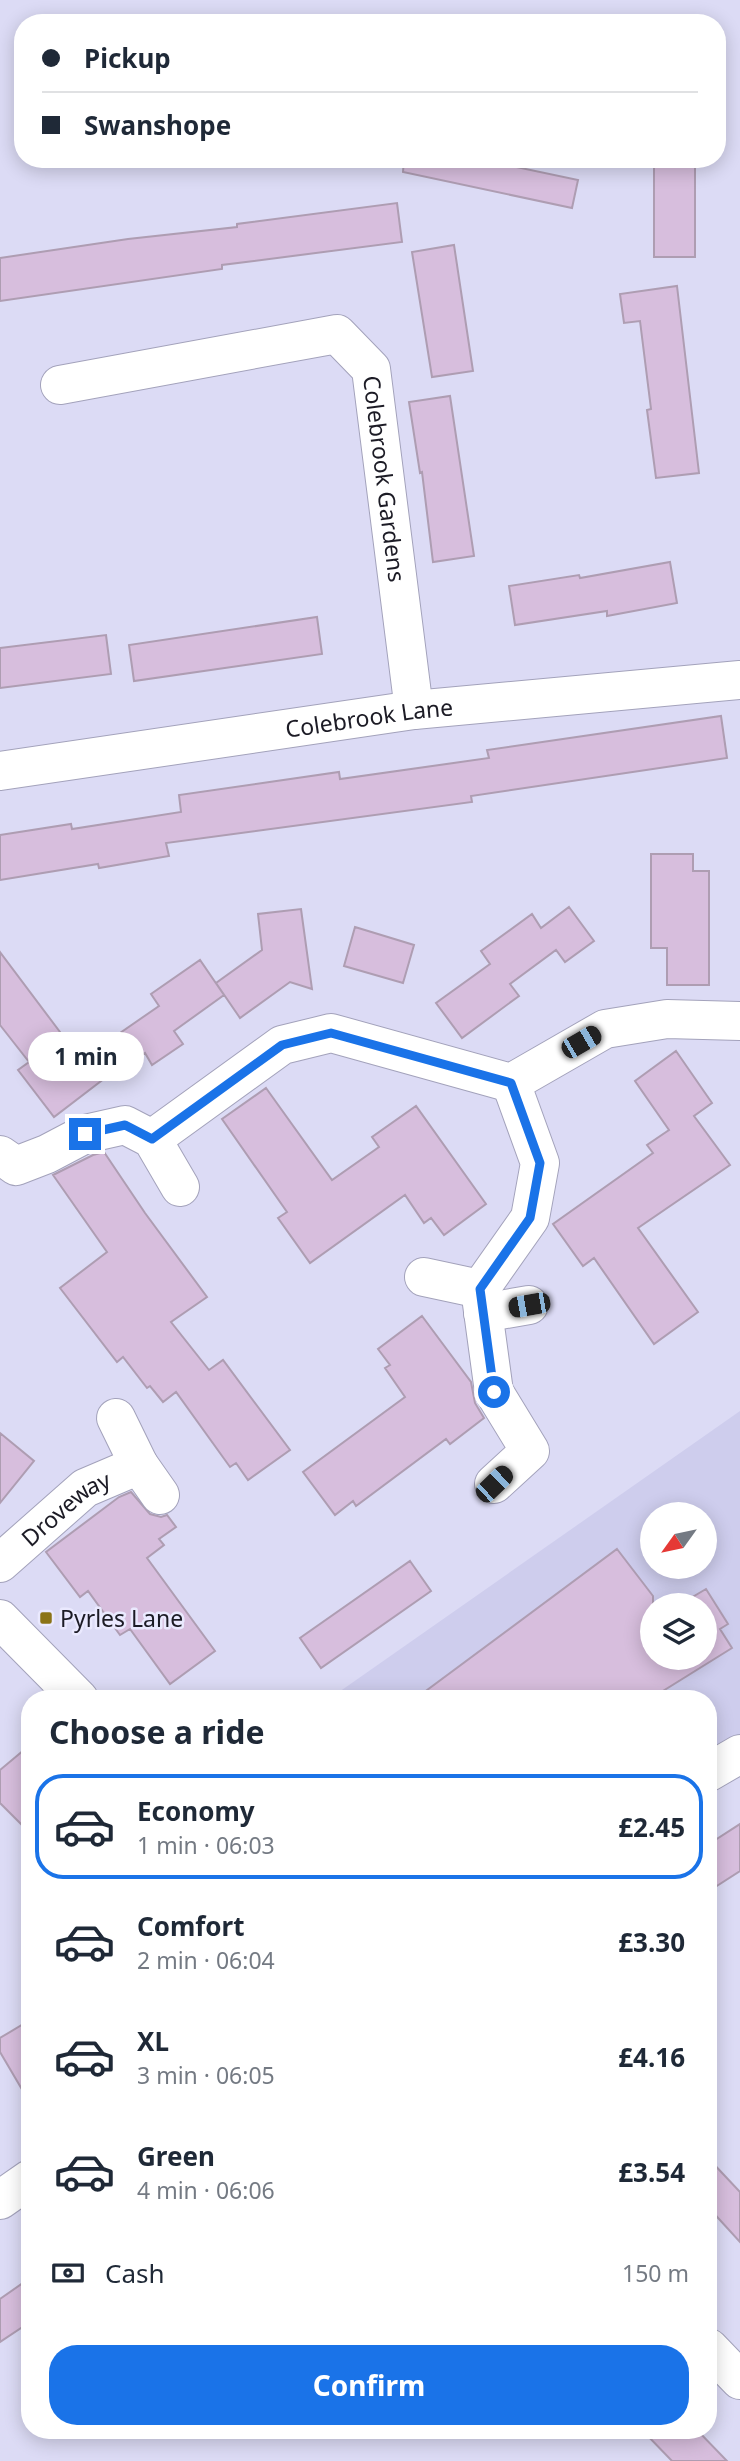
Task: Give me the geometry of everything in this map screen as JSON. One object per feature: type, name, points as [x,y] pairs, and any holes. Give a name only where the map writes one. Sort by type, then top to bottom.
[{"type":"street","name":"Colebrook Gardens","points":[[60,385],[337,334],[371,369],[414,710]]},
{"type":"street","name":"Colebrook Lane","points":[[0,771],[414,710],[740,680]]},
{"type":"street","points":[[152,1139],[282,1045],[331,1033],[511,1083],[605,1029],[667,1019],[740,1021]]},
{"type":"street","points":[[494,1484],[530,1451],[494,1392],[481,1301],[530,1218],[540,1163],[511,1083]]},
{"type":"street","points":[[0,1155],[16,1166],[47,1154],[85,1134],[125,1125],[152,1139],[180,1187]]},
{"type":"street","points":[[424,1278],[481,1301],[529,1305]]},
{"type":"street","name":"Droveway","points":[[0,1563],[85,1488],[149,1480],[116,1418]]},
{"type":"street","points":[[0,1619],[70,1690]]},
{"type":"street","points":[[717,1767],[740,1754]]},
{"type":"street","points":[[0,2200],[21,2185]]},
{"type":"street","points":[[717,2356],[740,2380]]},
{"type":"shaded area","points":[[740,1411],[740,1750],[717,1762],[717,1690],[342,1690]]},
{"type":"building","points":[[403,168],[521,168],[578,180],[572,208],[403,172]]},
{"type":"building","points":[[654,168],[695,168],[695,257],[654,257]]},
{"type":"building","points":[[397,203],[402,242],[222,265],[222,269],[0,301],[0,258]]},
{"type":"building","points":[[454,245],[473,371],[432,377],[412,252]]},
{"type":"building","points":[[677,286],[699,473],[656,478],[640,321],[624,323],[620,294]]},
{"type":"building","points":[[450,396],[474,556],[433,562],[422,472],[420,473],[409,402]]},
{"type":"building","points":[[670,562],[677,603],[607,616],[607,611],[515,625],[509,586],[579,575],[580,578]]},
{"type":"building","points":[[317,617],[322,654],[134,681],[129,645]]},
{"type":"building","points":[[106,635],[111,674],[0,688],[0,648]]},
{"type":"building","points":[[721,716],[727,758],[471,796],[472,802],[166,843],[169,856],[0,880],[0,835],[71,824],[72,829],[181,812],[179,795],[339,772],[340,779],[489,758],[487,750]]},
{"type":"building","points":[[651,854],[693,854],[693,871],[709,871],[709,985],[667,985],[667,948],[651,948]]},
{"type":"building","points":[[569,907],[594,941],[565,962],[556,950],[510,984],[519,996],[462,1038],[436,1003],[490,964],[481,951],[532,914],[541,928]]},
{"type":"building","points":[[301,909],[312,989],[290,982],[240,1018],[216,983],[262,950],[258,914]]},
{"type":"building","points":[[355,927],[414,945],[403,983],[344,966]]},
{"type":"building","points":[[0,952],[81,1060],[159,1006],[151,994],[200,960],[224,995],[174,1031],[183,1044],[152,1065],[145,1053],[128,1065],[126,1062],[54,1117],[18,1070],[29,1062],[0,1025]]},
{"type":"building","points":[[676,1051],[712,1103],[694,1116],[730,1165],[638,1228],[698,1312],[654,1344],[594,1258],[583,1266],[553,1224],[653,1153],[647,1145],[669,1130],[635,1081]]},
{"type":"building","points":[[266,1088],[332,1180],[379,1147],[372,1137],[416,1106],[486,1204],[444,1235],[431,1218],[424,1223],[405,1195],[310,1263],[278,1218],[287,1212],[222,1119]]},
{"type":"building","points":[[104,1152],[207,1297],[171,1322],[209,1370],[223,1360],[290,1450],[248,1480],[236,1463],[230,1467],[176,1392],[163,1402],[150,1386],[147,1388],[123,1357],[117,1362],[60,1288],[107,1252],[53,1175]]},
{"type":"building","points":[[422,1316],[471,1382],[475,1403],[484,1418],[450,1444],[446,1439],[356,1506],[353,1501],[335,1515],[303,1472],[405,1397],[385,1368],[390,1365],[378,1349]]},
{"type":"building","points":[[0,1433],[34,1461],[0,1503]]},
{"type":"building","points":[[131,1492],[150,1514],[161,1517],[167,1515],[176,1527],[159,1539],[164,1545],[147,1558],[215,1651],[170,1684],[130,1629],[120,1635],[88,1591],[80,1597],[46,1552],[119,1497]]},
{"type":"building","points":[[617,1549],[651,1593],[640,1593],[640,1670],[697,1670],[664,1690],[427,1690]]},
{"type":"building","points":[[410,1561],[431,1591],[321,1668],[300,1638]]},
{"type":"building","points":[[717,1606],[728,1624],[720,1629],[732,1648],[717,1657]]},
{"type":"building","points":[[21,1752],[21,1824],[0,1803],[0,1770]]},
{"type":"building","points":[[740,1824],[740,1871],[717,1886],[717,1839]]},
{"type":"building","points":[[21,2025],[21,2088],[0,2052],[0,2038]]},
{"type":"building","points":[[717,2168],[740,2192],[740,2242],[717,2217]]},
{"type":"building","points":[[21,2284],[21,2328],[0,2342],[0,2299]]},
{"type":"building","points":[[651,2439],[706,2439],[727,2461],[672,2461]]},
{"type":"place","name":"Pyrles Lane","points":[[46,1618]]},
{"type":"route","points":[[85,1134],[125,1125],[152,1139],[282,1045],[331,1033],[511,1083],[540,1163],[530,1218],[480,1289],[494,1392]]}]
